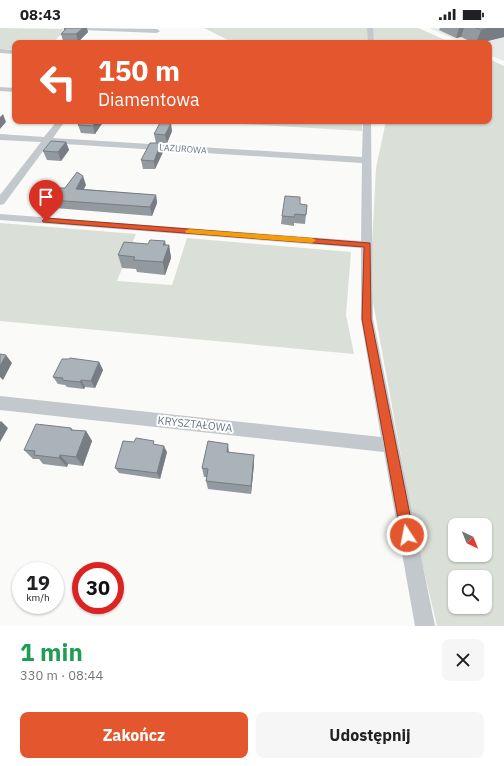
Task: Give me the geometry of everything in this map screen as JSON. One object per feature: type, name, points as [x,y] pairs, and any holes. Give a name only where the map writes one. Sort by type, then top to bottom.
[{"type":"street","points":[[83,28],[156,31]]},
{"type":"street","points":[[370,28],[371,40]]},
{"type":"street","points":[[0,51],[12,52]]},
{"type":"street","points":[[0,89],[12,90]]},
{"type":"street","points":[[0,202],[59,124]]},
{"type":"street","points":[[367,124],[367,319],[425,626]]},
{"type":"street","name":"LAZUROWA","points":[[0,137],[366,160]]},
{"type":"street","points":[[0,217],[368,245]]},
{"type":"street","name":"KRYSZTAŁOWA","points":[[0,403],[390,445]]},
{"type":"shaded area","points":[[0,28],[67,29],[55,40],[12,40],[12,49],[0,49]]},
{"type":"shaded area","points":[[204,28],[418,28],[445,40],[228,40]]},
{"type":"shaded area","points":[[429,28],[504,28],[504,61],[492,56],[492,40],[456,40]]},
{"type":"shaded area","points":[[492,60],[504,66],[504,626],[437,626],[416,538],[373,302],[372,245],[376,168],[385,124],[492,124]]},
{"type":"shaded area","points":[[244,124],[362,124],[362,131]]},
{"type":"shaded area","points":[[0,223],[136,234],[117,281],[172,285],[187,238],[351,252],[346,315],[354,354],[0,321]]},
{"type":"building","points":[[83,28],[76,34],[61,34],[66,29],[64,29]]},
{"type":"building","points":[[476,28],[490,28],[481,30]]},
{"type":"building","points":[[79,124],[94,124],[93,126],[78,125]]},
{"type":"building","points":[[159,124],[170,124],[165,135],[154,134]]},
{"type":"building","points":[[51,141],[66,142],[58,152],[43,151]]},
{"type":"building","points":[[150,143],[161,143],[154,161],[141,160]]},
{"type":"building","points":[[77,172],[83,176],[76,189],[156,195],[150,207],[51,200],[59,188],[65,188]]},
{"type":"building","points":[[285,196],[300,197],[300,204],[307,205],[306,215],[295,214],[294,217],[282,216]]},
{"type":"building","points":[[150,240],[165,241],[163,245],[169,245],[163,262],[133,260],[135,257],[118,255],[124,242],[148,244]]},
{"type":"building","points":[[0,354],[6,355],[0,366]]},
{"type":"building","points":[[70,358],[99,362],[91,381],[70,381],[62,380],[63,378],[53,377],[62,359]]},
{"type":"building","points":[[36,424],[86,431],[76,457],[60,455],[59,458],[34,455],[35,451],[24,450]]},
{"type":"building","points":[[136,438],[154,441],[153,444],[164,446],[157,473],[115,468],[123,441],[134,442]]},
{"type":"building","points":[[208,441],[228,444],[227,452],[254,455],[251,486],[206,481],[208,469],[202,468]]},
{"type":"slow traffic","points":[[189,231],[312,240]]},
{"type":"route","points":[[46,221],[368,245],[367,319],[407,535]]}]
